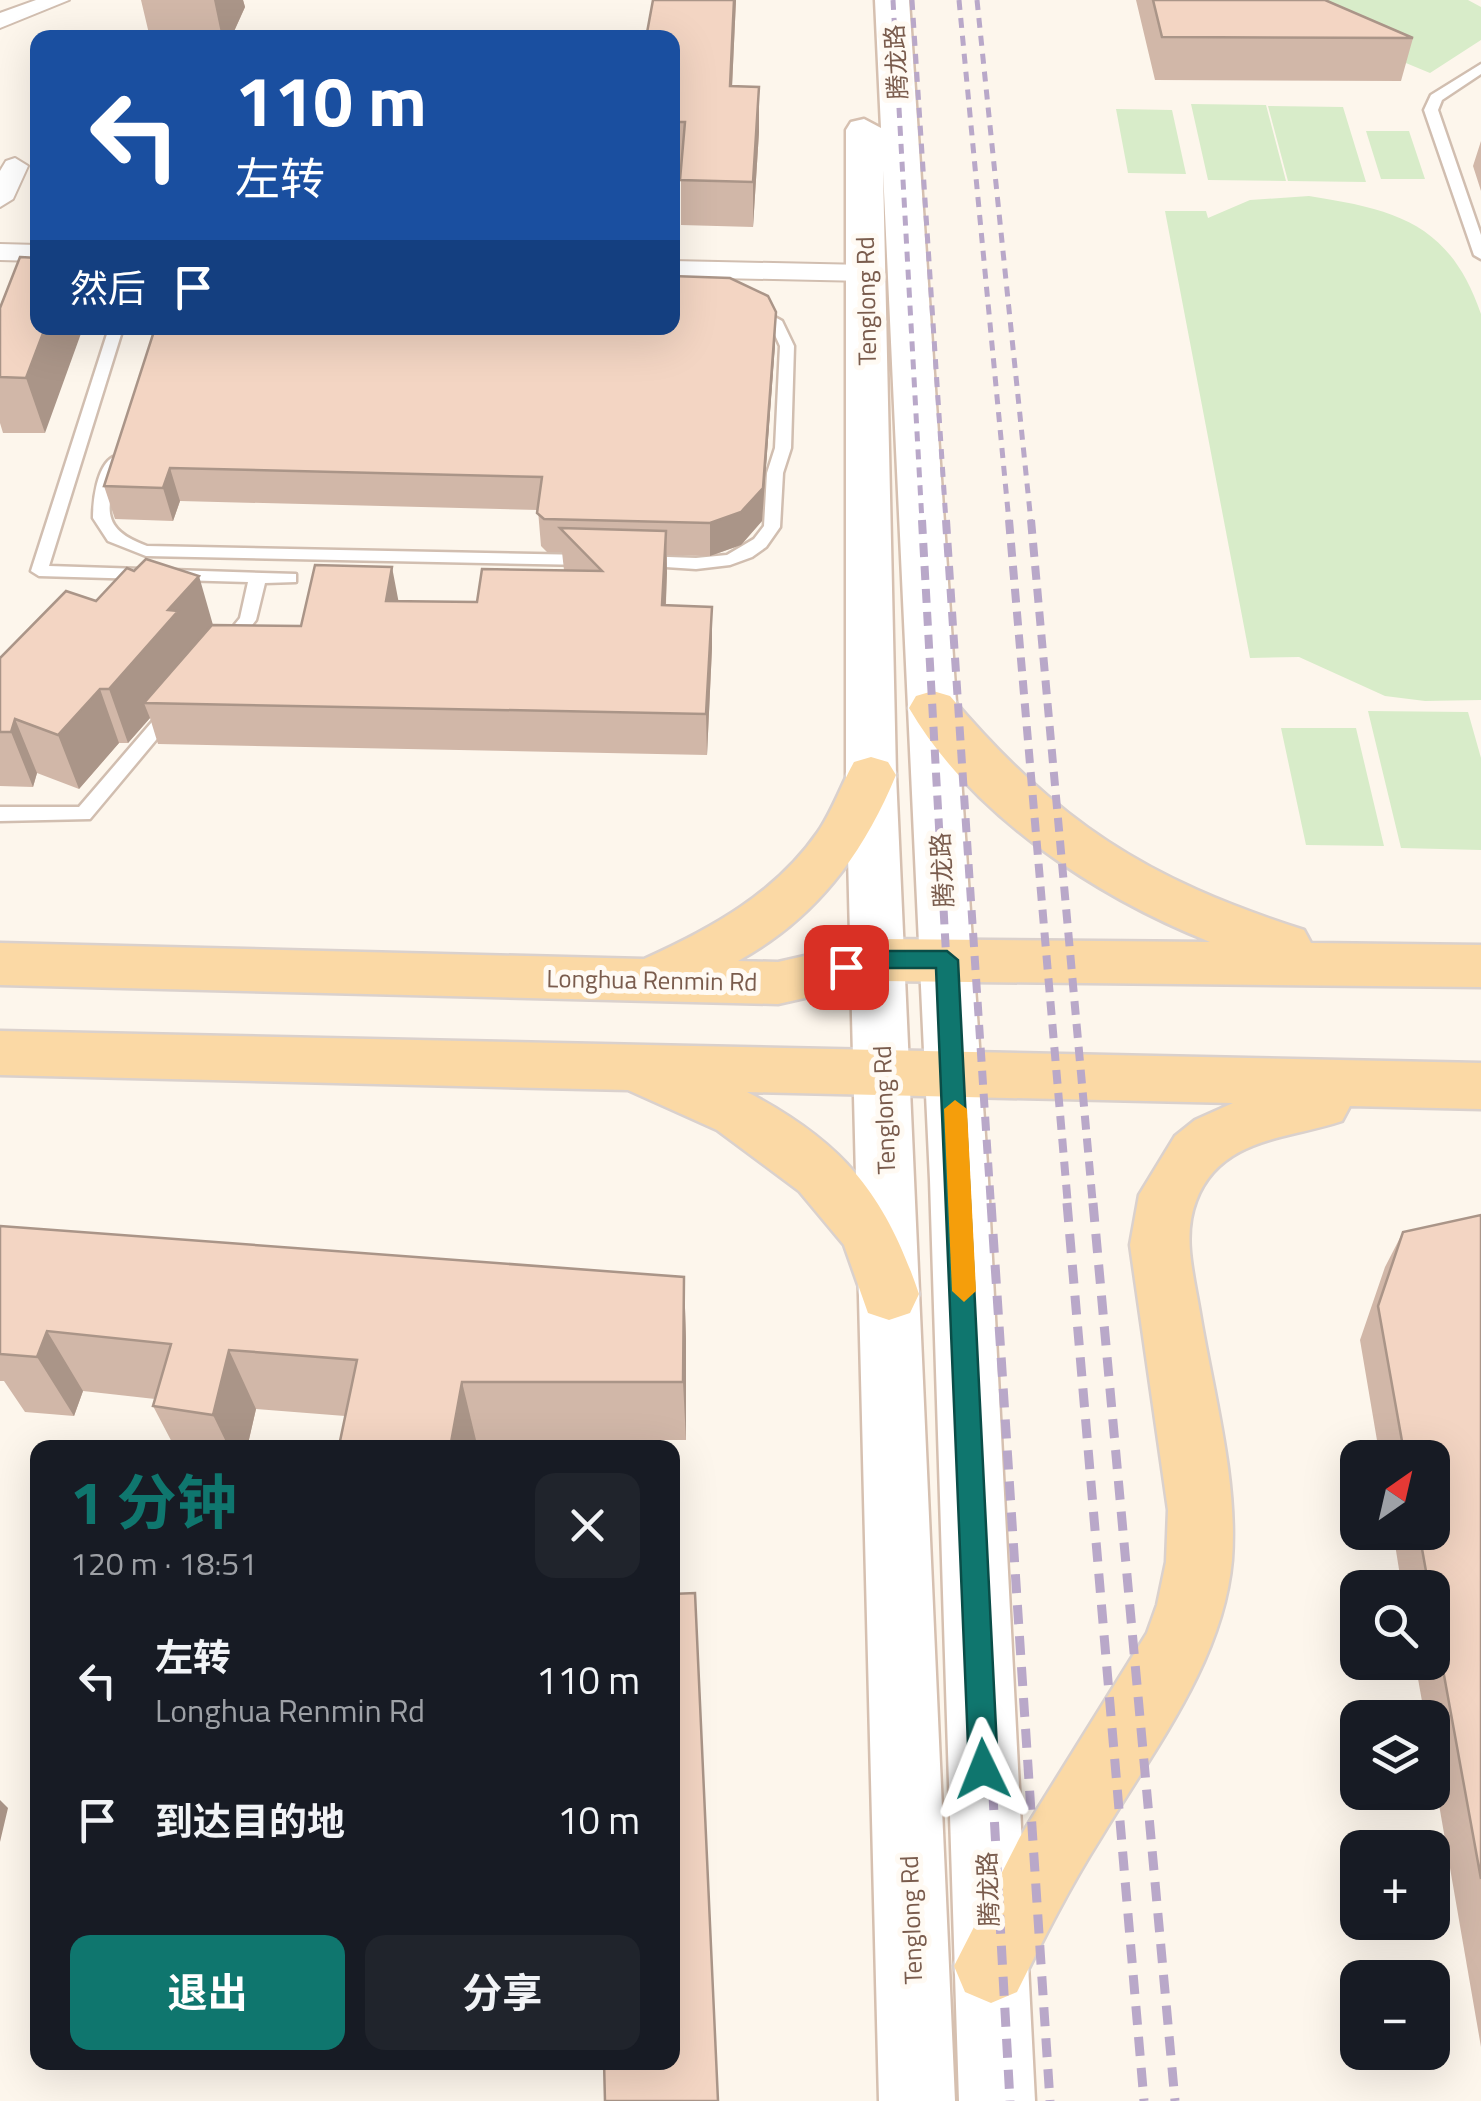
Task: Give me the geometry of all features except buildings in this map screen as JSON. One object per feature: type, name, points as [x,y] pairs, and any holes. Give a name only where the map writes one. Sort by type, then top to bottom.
[{"type":"main road","name":"Tenglong Rd","points":[[859,0],[871,775],[917,2101]]},
{"type":"main road","name":"腾龙路","points":[[892,0],[953,1075],[998,2101]]},
{"type":"main road","points":[[933,708],[978,767],[1026,809],[1112,872],[1159,899],[1266,940],[1392,963]]},
{"type":"main road","points":[[646,981],[752,930],[794,895],[826,862],[854,822],[871,775]]},
{"type":"main road","name":"Longhua Renmin Rd","points":[[0,964],[778,983],[880,960],[1481,966]]},
{"type":"main road","points":[[0,1052],[1464,1085]]},
{"type":"main road","points":[[621,1068],[654,1076],[721,1108],[782,1144],[828,1182],[864,1226],[889,1294]]},
{"type":"main road","points":[[991,1966],[1046,1862],[1175,1650],[1190,1605],[1199,1562],[1200,1510],[1159,1245],[1168,1195],[1194,1154],[1238,1124],[1265,1114],[1464,1085]]},
{"type":"street","points":[[0,21],[57,0]]},
{"type":"street","points":[[0,199],[16,166]]},
{"type":"street","points":[[0,252],[30,253]]},
{"type":"street","points":[[680,269],[866,274]]},
{"type":"lane","points":[[1481,68],[1436,98],[1431,110],[1481,255]]},
{"type":"lane","points":[[632,561],[692,566],[720,563],[749,552],[772,527],[775,473],[783,448],[787,346],[777,324],[738,304]]},
{"type":"lane","points":[[114,335],[39,570],[290,578]]},
{"type":"lane","points":[[118,450],[99,516],[112,536],[146,552],[612,560]]},
{"type":"lane","points":[[210,665],[248,620],[258,577]]},
{"type":"lane","points":[[0,814],[84,814],[185,694]]},
{"type":"green space","points":[[1254,0],[1468,0],[1481,7],[1481,40],[1430,73]]},
{"type":"green space","points":[[1191,104],[1266,105],[1286,181],[1208,180]]},
{"type":"green space","points":[[1268,106],[1343,107],[1366,182],[1288,181]]},
{"type":"green space","points":[[1116,109],[1172,110],[1186,174],[1128,173]]},
{"type":"green space","points":[[1366,131],[1409,131],[1425,179],[1381,179]]},
{"type":"green space","points":[[1309,196],[1369,208],[1417,226],[1454,260],[1481,314],[1481,700],[1425,701],[1385,696],[1299,657],[1250,658],[1165,211],[1206,211],[1208,218],[1250,200]]},
{"type":"green space","points":[[1368,711],[1468,712],[1481,758],[1481,850],[1401,848]]},
{"type":"green space","points":[[1281,728],[1356,728],[1384,846],[1306,845]]},
{"type":"railway","points":[[893,0],[922,522]]},
{"type":"railway","points":[[912,0],[946,522]]},
{"type":"railway","points":[[959,0],[1009,522]]},
{"type":"railway","points":[[977,0],[1031,522]]},
{"type":"railway","points":[[922,520],[960,1206]]},
{"type":"railway","points":[[946,520],[991,1206]]},
{"type":"railway","points":[[1009,520],[1068,1206]]},
{"type":"railway","points":[[1031,520],[1093,1206]]},
{"type":"railway","points":[[960,1203],[1010,2101]]},
{"type":"railway","points":[[991,1203],[1050,2101]]},
{"type":"railway","points":[[1067,1203],[1144,2101]]},
{"type":"railway","points":[[1093,1203],[1175,2101]]},
{"type":"slow traffic","points":[[955,1109],[964,1291]]},
{"type":"route","points":[[846,967],[880,960],[947,960],[960,1180],[983,1769]]}]
